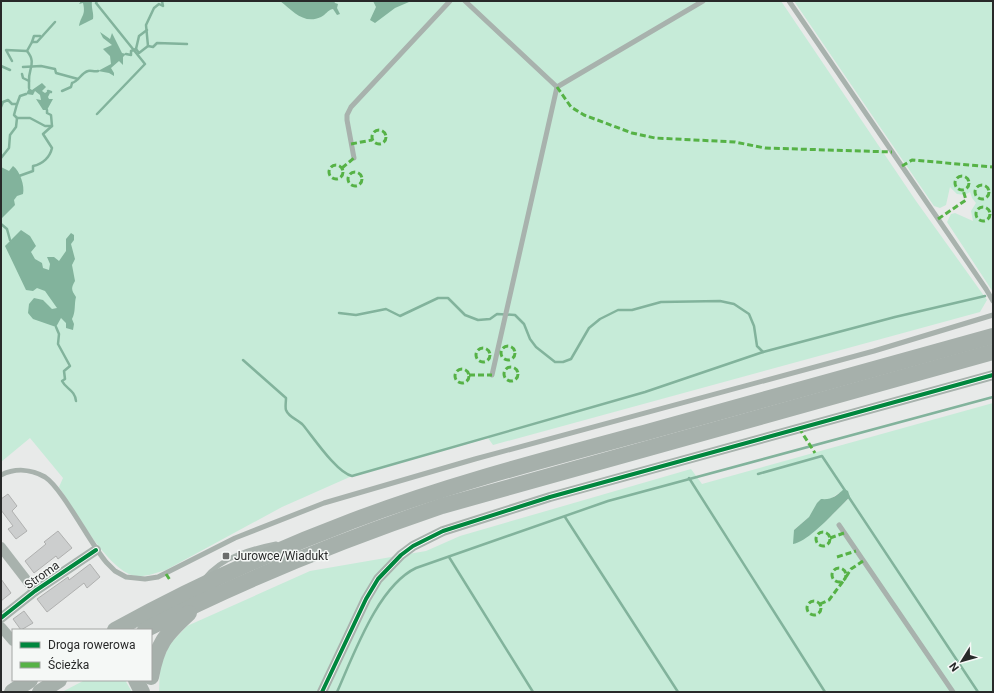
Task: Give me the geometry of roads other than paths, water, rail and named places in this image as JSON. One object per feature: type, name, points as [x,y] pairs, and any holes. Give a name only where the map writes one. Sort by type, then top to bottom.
[{"type":"highway","points":[[147,629],[200,594],[286,547],[360,518],[499,473],[993,336]]},
{"type":"highway","points":[[116,629],[200,594],[442,506],[572,468],[993,352]]},
{"type":"highway","points":[[152,673],[156,655],[163,639],[200,594]]},
{"type":"highway","points":[[12,692],[28,681]]},
{"type":"highway","points":[[40,692],[57,681]]},
{"type":"highway","points":[[136,681],[142,692]]},
{"type":"highway","points":[[149,692],[150,681]]},
{"type":"street","points":[[322,692],[366,599],[378,579],[401,555],[428,537],[448,529],[550,497],[993,375]]},
{"type":"street","points":[[1,547],[35,591]]},
{"type":"street","name":"Stroma","points":[[1,618],[35,591],[96,550]]},
{"type":"street","points":[[1,627],[12,641]]},
{"type":"lane","points":[[354,158],[346,120],[347,114],[351,107],[450,1]]},
{"type":"lane","points":[[465,1],[557,87]]},
{"type":"lane","points":[[492,375],[557,87],[703,1]]},
{"type":"lane","points":[[789,1],[993,301]]},
{"type":"lane","points":[[1,476],[15,470],[31,471],[46,478],[57,489],[96,550],[115,571],[126,577],[145,579],[158,576],[235,538],[324,503],[483,457],[874,351],[993,315]]},
{"type":"lane","points":[[839,526],[953,692]]},
{"type":"waterway","points":[[97,1],[96,3],[145,64],[97,114]]},
{"type":"waterway","points":[[126,54],[131,55],[131,51],[136,49],[139,53],[148,46],[146,25],[154,8],[159,4],[163,6],[162,1]]},
{"type":"waterway","points":[[12,61],[6,50],[27,51],[32,42],[37,42],[55,22]]},
{"type":"waterway","points":[[136,49],[139,36],[147,30]]},
{"type":"waterway","points":[[32,42],[34,36],[40,36]]},
{"type":"waterway","points":[[148,46],[153,47],[157,43],[187,44]]},
{"type":"waterway","points":[[27,51],[30,55],[32,63],[29,81]]},
{"type":"waterway","points":[[1,66],[10,70]]},
{"type":"waterway","points":[[23,67],[41,66],[55,69],[56,73],[78,79]]},
{"type":"waterway","points":[[62,91],[71,87],[72,83],[86,72],[98,71]]},
{"type":"waterway","points":[[22,74],[23,78],[29,81],[29,88]]},
{"type":"waterway","points":[[1,107],[3,102],[8,100],[12,104],[17,104],[20,96],[26,94]]},
{"type":"waterway","points":[[1,158],[9,148],[10,135],[16,127],[17,118],[14,115],[17,104]]},
{"type":"waterway","points":[[19,176],[33,171],[33,166],[43,162],[51,151],[52,148],[43,134],[52,126],[51,115],[47,113],[47,110]]},
{"type":"waterway","points":[[17,118],[30,118],[45,126],[52,126]]},
{"type":"waterway","points":[[1,224],[7,229],[10,240]]},
{"type":"waterway","points":[[339,313],[356,315],[386,309],[400,316],[438,298],[448,298],[465,315],[478,320],[490,319],[497,314],[515,315],[524,324],[530,339],[536,347],[555,362],[563,362],[571,359],[589,328],[600,319],[618,310],[632,310],[661,302],[720,301],[734,304],[749,314],[754,326],[757,346],[763,352],[895,317],[985,296]]},
{"type":"waterway","points":[[56,327],[59,334],[58,344],[70,366],[64,371],[65,379],[62,381],[74,394],[76,401]]},
{"type":"waterway","points":[[243,360],[286,398],[287,413],[303,425],[339,468],[352,476],[645,392],[763,352]]},
{"type":"waterway","points":[[337,692],[359,641],[379,605],[402,577],[416,568],[608,501],[993,397]]},
{"type":"waterway","points":[[758,474],[822,456],[846,492]]},
{"type":"waterway","points":[[689,478],[825,692]]},
{"type":"waterway","points":[[848,496],[978,692]]},
{"type":"waterway","points":[[565,517],[678,692]]},
{"type":"waterway","points":[[449,557],[533,692]]},
{"type":"place","name":"Jurowce/Wiadukt","points":[[226,556]]}]
